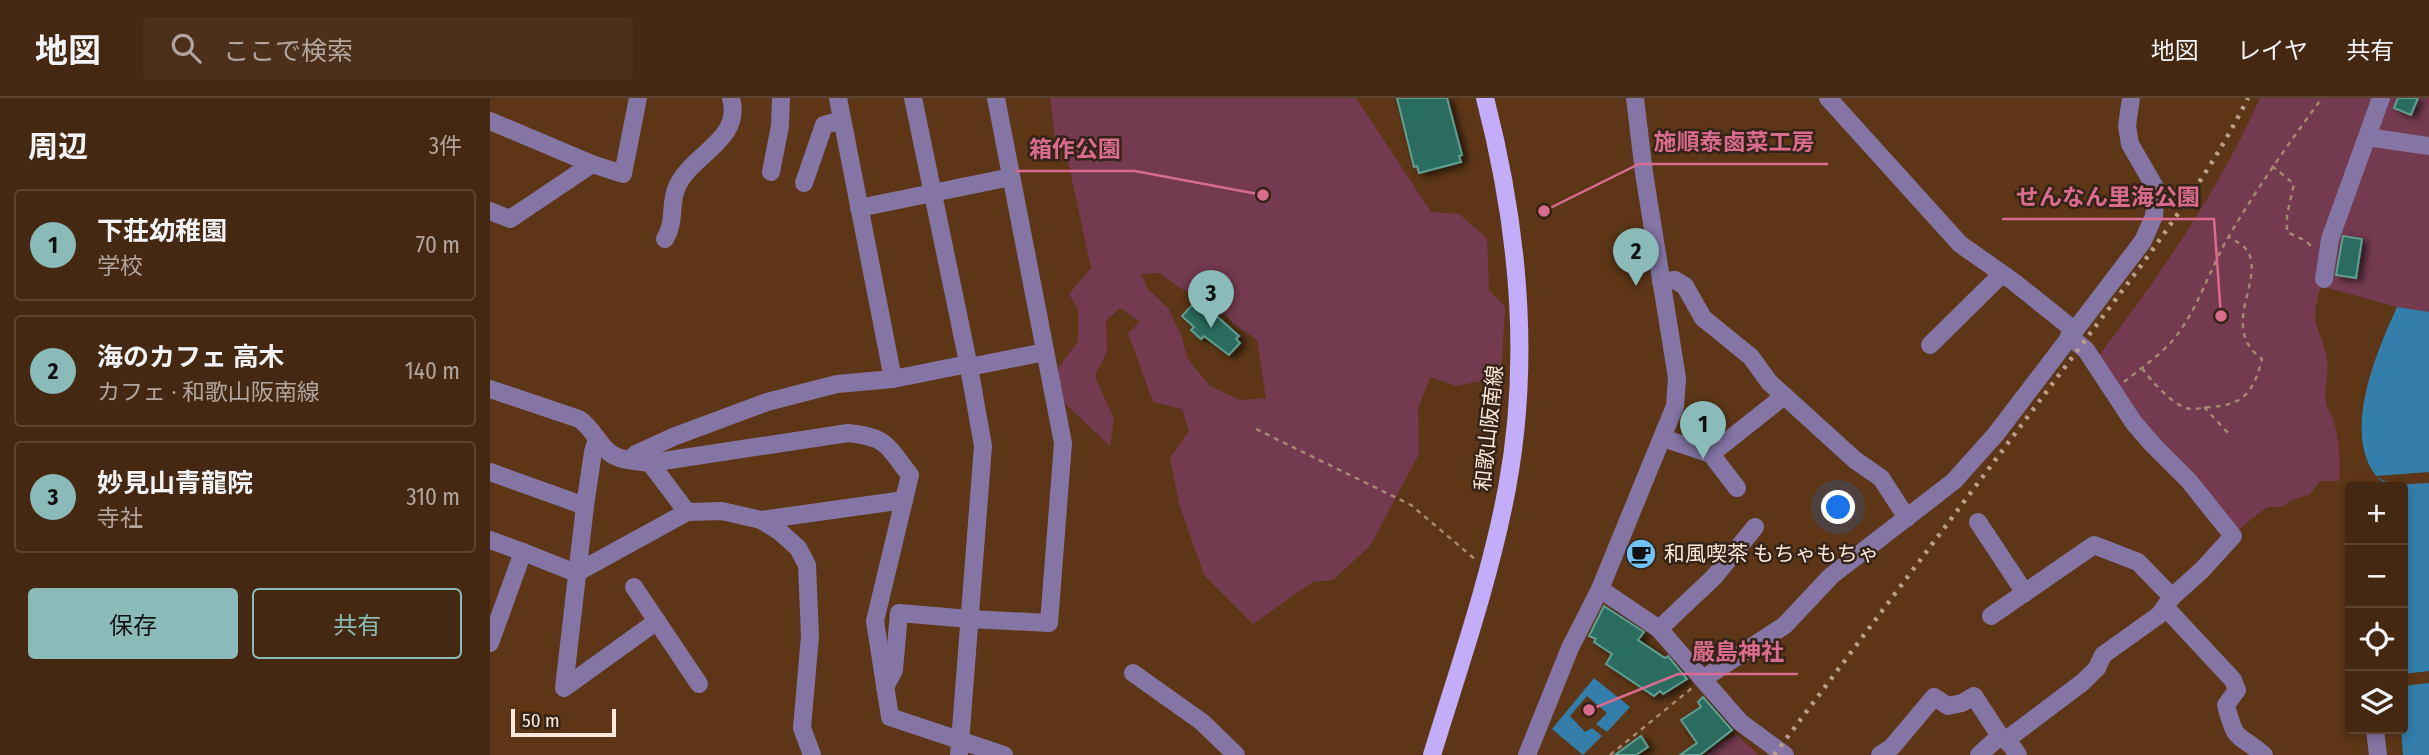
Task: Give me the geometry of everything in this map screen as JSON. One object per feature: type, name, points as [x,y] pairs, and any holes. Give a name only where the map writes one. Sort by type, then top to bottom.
[{"type":"main road","name":"和歌山阪南線","points":[[1432,755],[1489,568],[1507,487],[1519,401],[1519,304],[1510,209],[1485,98]]},
{"type":"street","points":[[490,121],[592,164],[623,174],[638,98]]},
{"type":"street","points":[[666,239],[672,227],[674,198],[678,185],[726,132],[732,118],[731,98]]},
{"type":"street","points":[[771,172],[780,127],[780,98]]},
{"type":"street","points":[[838,98],[893,379]]},
{"type":"street","points":[[913,98],[969,365],[983,446],[960,748]]},
{"type":"street","points":[[885,687],[894,670],[899,612],[1049,623],[1063,443],[996,98]]},
{"type":"street","points":[[1527,755],[1570,648],[1600,589],[1675,407],[1676,378],[1635,98]]},
{"type":"street","points":[[1828,98],[1960,244],[2002,274],[2086,349],[2140,430],[2189,481],[2233,536],[2159,615],[2103,655],[2084,682],[1979,755]]},
{"type":"street","points":[[1703,680],[1785,625],[1831,576],[1954,481],[1996,433],[2143,241],[2154,216],[2156,189],[2130,144],[2127,126],[2131,98]]},
{"type":"street","points":[[2325,279],[2330,239],[2381,98]]},
{"type":"street","points":[[804,183],[824,125],[842,120]]},
{"type":"street","points":[[2367,137],[2429,146]]},
{"type":"street","points":[[490,211],[510,219],[592,164]]},
{"type":"street","points":[[859,208],[1011,177]]},
{"type":"street","points":[[1930,345],[2002,274]]},
{"type":"street","points":[[1661,282],[1675,280],[1685,286],[1703,318],[1751,357],[1769,382],[1854,460],[1881,478],[1907,518]]},
{"type":"street","points":[[629,460],[673,437],[767,402],[836,384],[893,379],[1045,352]]},
{"type":"street","points":[[490,389],[579,419],[591,427],[597,439],[610,453],[629,460],[650,463],[848,433],[871,435],[885,443],[910,475],[875,621],[890,716],[960,748],[1004,755]]},
{"type":"street","points":[[1711,454],[1784,396]]},
{"type":"street","points":[[1663,438],[1711,454],[1737,488]]},
{"type":"street","points":[[597,439],[576,573],[564,688],[657,621]]},
{"type":"street","points":[[650,463],[687,512]]},
{"type":"street","points":[[490,472],[585,506]]},
{"type":"street","points":[[761,520],[904,500]]},
{"type":"street","points":[[576,573],[687,512],[722,511],[761,520],[779,531],[798,548],[807,565],[810,636],[802,728],[812,755]]},
{"type":"street","points":[[1978,522],[2025,593]]},
{"type":"street","points":[[1659,629],[1714,577],[1755,527]]},
{"type":"street","points":[[490,540],[576,573]]},
{"type":"street","points":[[1991,616],[2094,545],[2138,562],[2233,680],[2237,690],[2226,705],[2233,731],[2245,744],[2264,755]]},
{"type":"street","points":[[490,643],[497,601],[523,552]]},
{"type":"street","points":[[635,587],[699,684]]},
{"type":"street","points":[[1600,589],[1659,629],[1740,722],[1785,755]]},
{"type":"street","points":[[1133,673],[1202,722],[1236,755]]},
{"type":"street","points":[[1880,755],[1892,747],[1934,697],[1948,706],[1962,704],[1974,696],[2018,755]]},
{"type":"street","points":[[2376,734],[2378,755]]},
{"type":"path","points":[[2113,391],[2173,339],[2272,166],[2322,98]]},
{"type":"path","points":[[2272,166],[2294,184],[2287,215],[2287,232],[2306,241],[2327,259]]},
{"type":"path","points":[[2142,368],[2154,384],[2190,409],[2220,407],[2247,397],[2257,379],[2262,359],[2252,352],[2243,330],[2243,309],[2251,268],[2246,250],[2229,237]]},
{"type":"path","points":[[2204,407],[2228,432]]},
{"type":"path","points":[[1256,429],[1411,505],[1472,556]]},
{"type":"path","points":[[1609,755],[1703,680]]},
{"type":"shaded area","points":[[1050,98],[1356,98],[1431,212],[1459,214],[1487,238],[1489,290],[1505,307],[1501,377],[1456,386],[1430,377],[1418,409],[1419,454],[1370,546],[1333,580],[1313,582],[1253,624],[1204,575],[1179,504],[1170,458],[1189,431],[1182,409],[1153,402],[1128,333],[1140,322],[1120,308],[1106,321],[1107,352],[1095,376],[1114,419],[1110,446],[1053,392],[1059,367],[1078,341],[1078,310],[1069,294],[1091,268],[1063,138],[1055,137]],"holes":[[[1159,273],[1180,288],[1212,300],[1233,323],[1257,340],[1266,398],[1240,400],[1210,386],[1187,358],[1182,337],[1168,308],[1148,289],[1141,274]]]},
{"type":"shaded area","points":[[2260,98],[2429,98],[2429,312],[2397,307],[2321,286],[2315,318],[2327,359],[2326,401],[2337,436],[2339,481],[2320,481],[2309,495],[2281,507],[2267,507],[2237,531],[2148,430],[2098,357],[2144,295],[2207,200]]},
{"type":"shaded area","points":[[1737,735],[1759,755],[1706,755],[1719,743]]},
{"type":"water","points":[[2397,307],[2429,312],[2429,755],[2403,755],[2401,734],[2408,734],[2408,482],[2384,482],[2378,478],[2365,452],[2362,432],[2367,388]]},
{"type":"water","points":[[1594,678],[1630,707],[1607,732],[1596,724],[1607,713],[1587,696],[1570,716],[1585,732],[1592,728],[1602,736],[1583,755],[1552,729]]},
{"type":"pier","points":[[2429,472],[2429,483],[2386,482],[2376,476]]},
{"type":"pier","points":[[2429,671],[2429,683],[2408,685],[2408,673]]},
{"type":"building","points":[[1397,98],[1447,98],[1462,155],[1459,156],[1461,162],[1419,173],[1417,166],[1414,167]]},
{"type":"building","points":[[2398,98],[2418,98],[2411,115],[2394,108]]},
{"type":"building","points":[[2343,236],[2362,239],[2356,278],[2336,275]]},
{"type":"building","points":[[1195,302],[1199,305],[1201,302],[1239,336],[1236,339],[1240,343],[1229,355],[1204,336],[1201,339],[1191,330],[1194,327],[1182,316]]},
{"type":"building","points":[[1604,606],[1644,632],[1638,640],[1665,658],[1668,656],[1687,679],[1663,694],[1660,691],[1654,696],[1606,664],[1612,654],[1589,636]]},
{"type":"building","points":[[1703,697],[1732,730],[1700,755],[1680,755],[1697,743],[1681,720],[1701,707],[1698,702]]},
{"type":"building","points":[[1641,736],[1648,747],[1636,755],[1615,755]]},
{"type":"railway","points":[[1774,755],[2155,246],[2211,163],[2248,98]]},
{"type":"place","name":"箱作公園","points":[[1263,195]]},
{"type":"place","name":"施順泰鹵菜工房","points":[[1544,211]]},
{"type":"place","name":"海のカフェ 高木","points":[[1636,286]]},
{"type":"place","name":"せんなん里海公園","points":[[2221,316]]},
{"type":"place","name":"妙見山青龍院","points":[[1211,328]]},
{"type":"place","name":"下荘幼稚園","points":[[1703,459]]},
{"type":"place","name":"和風喫茶 もちゃもちゃ","points":[[1641,554]]},
{"type":"place","name":"嚴島神社","points":[[1589,710]]}]
